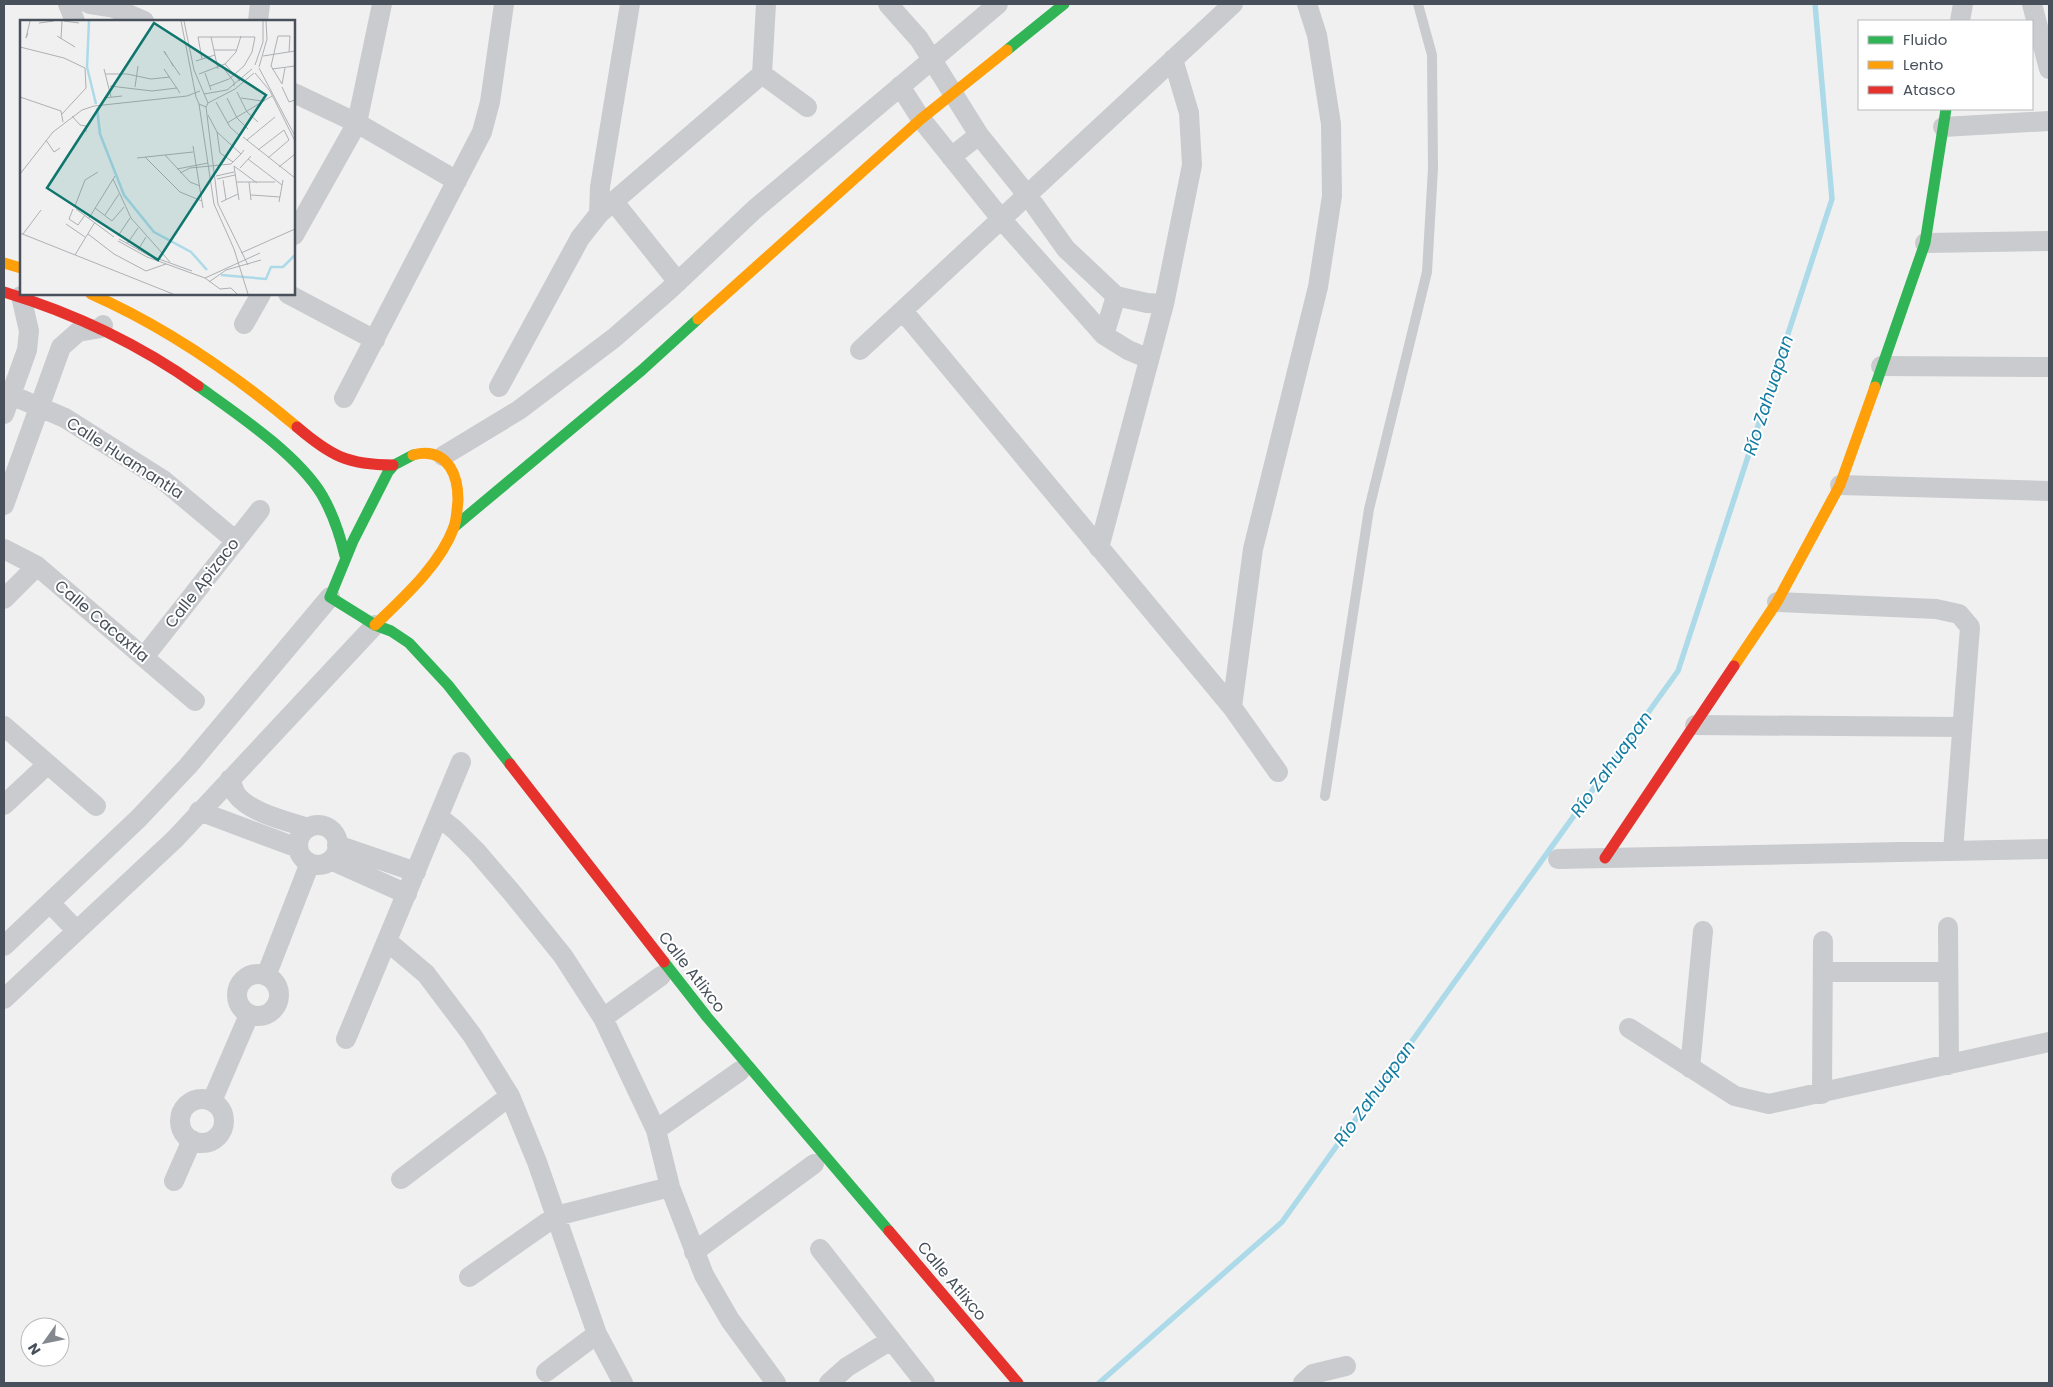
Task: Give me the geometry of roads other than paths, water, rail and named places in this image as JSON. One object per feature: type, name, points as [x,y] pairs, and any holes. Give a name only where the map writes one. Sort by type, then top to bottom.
[{"type":"street","points":[[68,4],[75,20]]},
{"type":"street","points":[[258,20],[260,4]]},
{"type":"street","points":[[295,233],[357,123],[382,4]]},
{"type":"street","points":[[344,398],[482,132],[490,102],[504,4]]},
{"type":"street","points":[[630,4],[600,187],[606,208],[678,282]]},
{"type":"street","points":[[499,387],[580,238],[606,208],[762,74],[766,4]]},
{"type":"street","points":[[888,4],[919,39],[979,135],[1028,196],[1066,249],[1116,296],[1147,303],[1164,304]]},
{"type":"street","points":[[972,26],[975,4]]},
{"type":"street","points":[[443,456],[519,410],[614,338],[678,282],[755,209],[998,4]]},
{"type":"street","points":[[4,999],[175,839],[199,811],[375,625],[404,597],[438,554],[454,527],[642,370],[921,119],[1064,4]]},
{"type":"street","points":[[860,350],[1233,4]]},
{"type":"street","points":[[1232,707],[1253,549],[1318,287],[1332,196],[1330,124],[1317,35],[1307,4]]},
{"type":"street","points":[[1960,20],[1963,4]]},
{"type":"street","points":[[2032,4],[2049,69]]},
{"type":"street","points":[[1099,548],[1164,304],[1192,165],[1189,113],[1173,60]]},
{"type":"street","points":[[762,74],[807,107]]},
{"type":"street","points":[[900,86],[921,119],[1002,220],[1104,335],[1128,350],[1149,359]]},
{"type":"street","points":[[295,93],[357,123],[457,181]]},
{"type":"street","points":[[1605,858],[1777,602],[1840,485],[1925,242],[1945,118],[2049,121]]},
{"type":"street","points":[[952,157],[979,135]]},
{"type":"street","points":[[1925,242],[2049,241]]},
{"type":"street","points":[[1051,275],[1066,249]]},
{"type":"street","points":[[4,263],[20,268]]},
{"type":"street","points":[[12,294],[101,328],[251,408],[310,457],[316,487],[330,509],[339,532],[345,556]]},
{"type":"street","points":[[4,414],[8,393],[27,350],[29,330],[12,294]]},
{"type":"street","points":[[93,295],[118,305],[184,342],[251,408],[310,457],[342,459],[367,466],[393,465],[411,456],[428,452],[443,456],[452,469],[458,488],[458,505],[454,527]]},
{"type":"street","points":[[244,324],[260,295]]},
{"type":"street","points":[[290,295],[375,340]]},
{"type":"street","points":[[1104,335],[1116,296]]},
{"type":"street","points":[[4,505],[61,347],[78,332],[101,328],[118,305]]},
{"type":"street","points":[[903,310],[1232,707],[1278,772]]},
{"type":"street","points":[[1881,366],[2049,367]]},
{"type":"street","name":"Calle Huamantla","points":[[8,393],[65,418],[163,480],[236,541]]},
{"type":"street","points":[[4,946],[139,818],[188,766],[330,598],[345,556],[393,465]]},
{"type":"street","points":[[1840,485],[2049,491]]},
{"type":"street","name":"Calle Apizaco","points":[[144,656],[260,510]]},
{"type":"street","name":"Calle Cacaxtla","points":[[4,549],[37,566],[195,701]]},
{"type":"street","points":[[4,599],[37,566]]},
{"type":"street","name":"Calle Atlixco","points":[[330,598],[410,643],[448,685],[706,1017],[1018,1383]]},
{"type":"street","points":[[1777,602],[1936,609],[1959,614],[1970,627],[1953,851]]},
{"type":"street","points":[[1695,725],[1962,726]]},
{"type":"street","points":[[4,726],[96,806]]},
{"type":"street","points":[[346,1039],[461,762]]},
{"type":"street","points":[[4,805],[48,764]]},
{"type":"street","points":[[230,779],[236,794],[243,801],[262,812],[308,828]]},
{"type":"street","points":[[199,811],[255,834],[304,856],[321,864],[334,853],[334,834],[325,827],[313,826],[308,828],[300,837],[304,856],[266,976]]},
{"type":"street","points":[[439,817],[477,852],[513,894],[563,956],[604,1018],[656,1130],[670,1187],[704,1275],[730,1320],[776,1383]]},
{"type":"street","points":[[1558,860],[2049,849]]},
{"type":"street","points":[[334,853],[416,872]]},
{"type":"street","points":[[334,853],[407,894]]},
{"type":"street","points":[[50,903],[77,931]]},
{"type":"street","points":[[1948,927],[1949,1065]]},
{"type":"street","points":[[1690,1068],[1703,931]]},
{"type":"street","points":[[387,941],[426,974],[472,1035],[510,1096],[537,1162],[597,1334],[623,1383]]},
{"type":"street","points":[[1822,1094],[1824,941]]},
{"type":"street","points":[[1823,972],[1948,972]]},
{"type":"street","points":[[253,974],[266,976],[272,979],[279,991],[278,1004],[269,1014],[256,1017],[249,1015],[243,1011],[237,1000],[238,986],[253,974]]},
{"type":"street","points":[[604,1018],[661,976]]},
{"type":"street","points":[[212,1101],[249,1015]]},
{"type":"street","points":[[1629,1028],[1735,1096],[1770,1104],[1822,1094],[2049,1042]]},
{"type":"street","points":[[656,1130],[740,1071]]},
{"type":"street","points":[[402,1179],[510,1096]]},
{"type":"street","points":[[197,1099],[212,1101],[223,1112],[223,1127],[220,1134],[207,1142],[200,1143],[192,1140],[186,1136],[180,1122],[185,1107],[197,1099]]},
{"type":"street","points":[[174,1181],[192,1140]]},
{"type":"street","points":[[694,1252],[814,1164]]},
{"type":"street","points":[[469,1277],[556,1216],[670,1187]]},
{"type":"street","points":[[820,1249],[925,1383]]},
{"type":"street","points":[[546,1372],[597,1334]]},
{"type":"street","points":[[830,1383],[847,1367],[892,1340]]},
{"type":"street","points":[[1303,1383],[1313,1374],[1346,1366]]},
{"type":"lane","points":[[1324,796],[1369,509],[1427,272],[1433,168],[1432,55],[1418,4]]},
{"type":"waterway","name":"Río Zahuapan","points":[[1099,1383],[1282,1222],[1678,671],[1832,199],[1815,4]]}]
